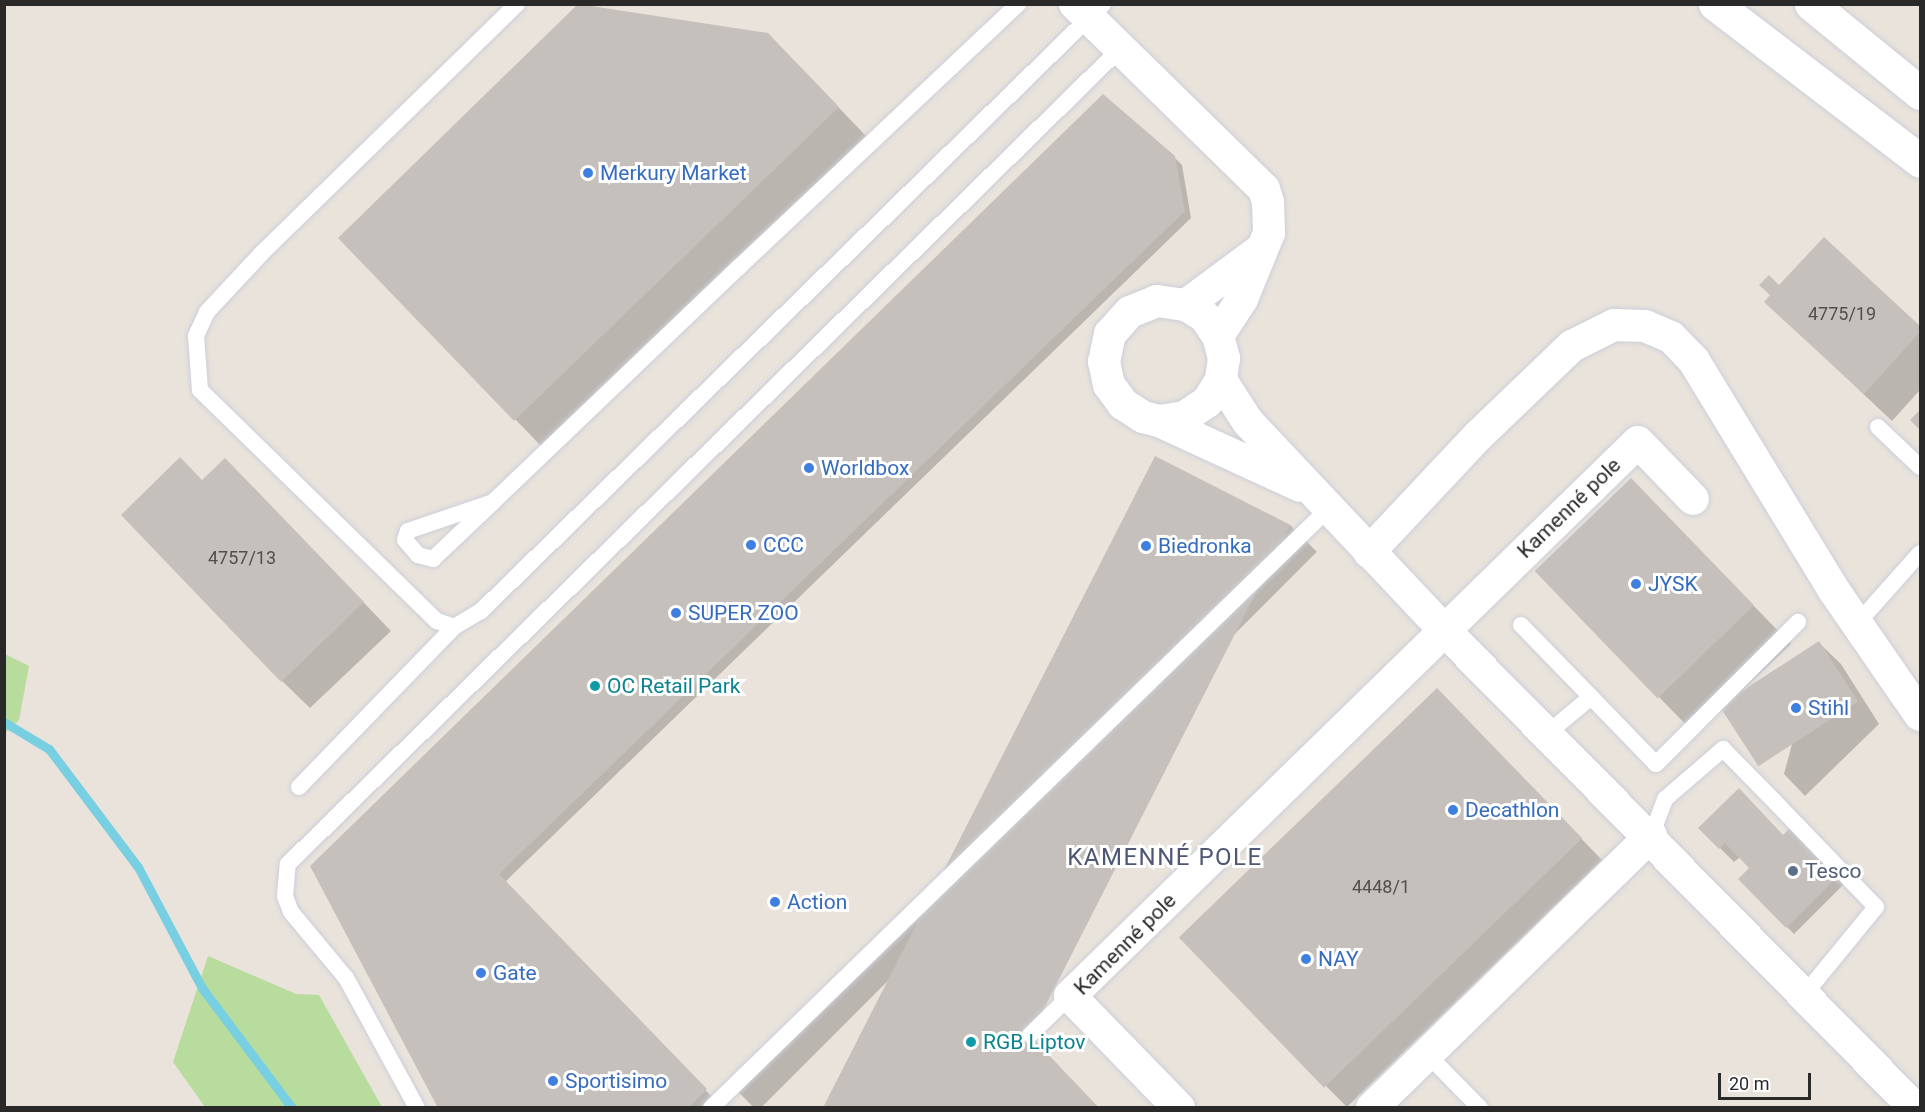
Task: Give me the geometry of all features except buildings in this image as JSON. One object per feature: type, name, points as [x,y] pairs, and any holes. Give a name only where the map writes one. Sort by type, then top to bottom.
[{"type":"main road","points":[[1715,4],[1920,161]]},
{"type":"main road","points":[[1811,4],[1920,93]]},
{"type":"street","points":[[1089,10],[1120,49],[1264,189],[1269,219],[1262,248],[1242,299],[1218,336]]},
{"type":"street","points":[[1186,305],[1262,248]]},
{"type":"street","points":[[1159,421],[1185,417],[1207,402],[1221,380],[1224,358],[1218,336],[1205,317],[1186,305],[1157,301],[1130,312],[1110,334],[1104,362],[1109,385],[1123,404],[1143,417],[1159,421],[1322,500]]},
{"type":"street","points":[[1369,552],[1560,356],[1594,333],[1614,325],[1635,324],[1671,337],[1694,361],[1856,625],[1920,715]]},
{"type":"street","points":[[1221,380],[1248,423],[1444,630],[1651,836],[1804,995],[1915,1099]]},
{"type":"street","name":"Kamenné pole","points":[[1179,1107],[1070,996],[1638,442],[1693,499]]},
{"type":"street","points":[[1372,1107],[1651,836]]},
{"type":"lane","points":[[454,627],[437,621],[200,390],[196,336],[207,312],[261,254],[517,4]]},
{"type":"lane","points":[[493,502],[408,531],[405,540],[418,555],[433,559],[1018,4]]},
{"type":"lane","points":[[299,787],[454,627],[481,611],[1089,10]]},
{"type":"lane","points":[[417,1107],[346,978],[291,912],[285,896],[288,864],[1120,49]]},
{"type":"lane","points":[[1878,427],[1920,466]]},
{"type":"lane","points":[[711,1107],[1322,500]]},
{"type":"lane","points":[[1856,625],[1920,553]]},
{"type":"lane","points":[[1521,625],[1656,764],[1798,622]]},
{"type":"lane","points":[[1548,733],[1591,697]]},
{"type":"lane","points":[[1651,836],[1665,799],[1723,749],[1776,803],[1876,908],[1804,995]]},
{"type":"lane","points":[[1030,1035],[1070,996]]},
{"type":"lane","points":[[1426,1053],[1480,1107]]},
{"type":"green space","points":[[5,654],[29,666],[19,720],[5,733]]},
{"type":"green space","points":[[208,956],[296,994],[319,995],[382,1107],[205,1107],[173,1062]]},
{"type":"waterway","points":[[4,722],[49,749],[138,867],[202,988],[292,1108]]},
{"type":"place","name":"Merkury Market","points":[[588,173]]},
{"type":"place","name":"Worldbox","points":[[809,468]]},
{"type":"place","name":"CCC","points":[[751,545]]},
{"type":"place","name":"Biedronka","points":[[1146,546]]},
{"type":"place","name":"JYSK","points":[[1636,584]]},
{"type":"place","name":"SUPER ZOO","points":[[676,613]]},
{"type":"place","name":"OC Retail Park","points":[[595,686]]},
{"type":"place","name":"Stihl","points":[[1796,708]]},
{"type":"place","name":"Decathlon","points":[[1453,810]]},
{"type":"place","name":"Tesco","points":[[1793,871]]},
{"type":"place","name":"Action","points":[[775,902]]},
{"type":"place","name":"NAY","points":[[1306,959]]},
{"type":"place","name":"Gate","points":[[481,973]]},
{"type":"place","name":"RGB Liptov","points":[[971,1042]]},
{"type":"place","name":"Sportisimo","points":[[553,1081]]},
{"type":"district","name":"KAMENNÉ POLE","points":[[1165,858]]}]
